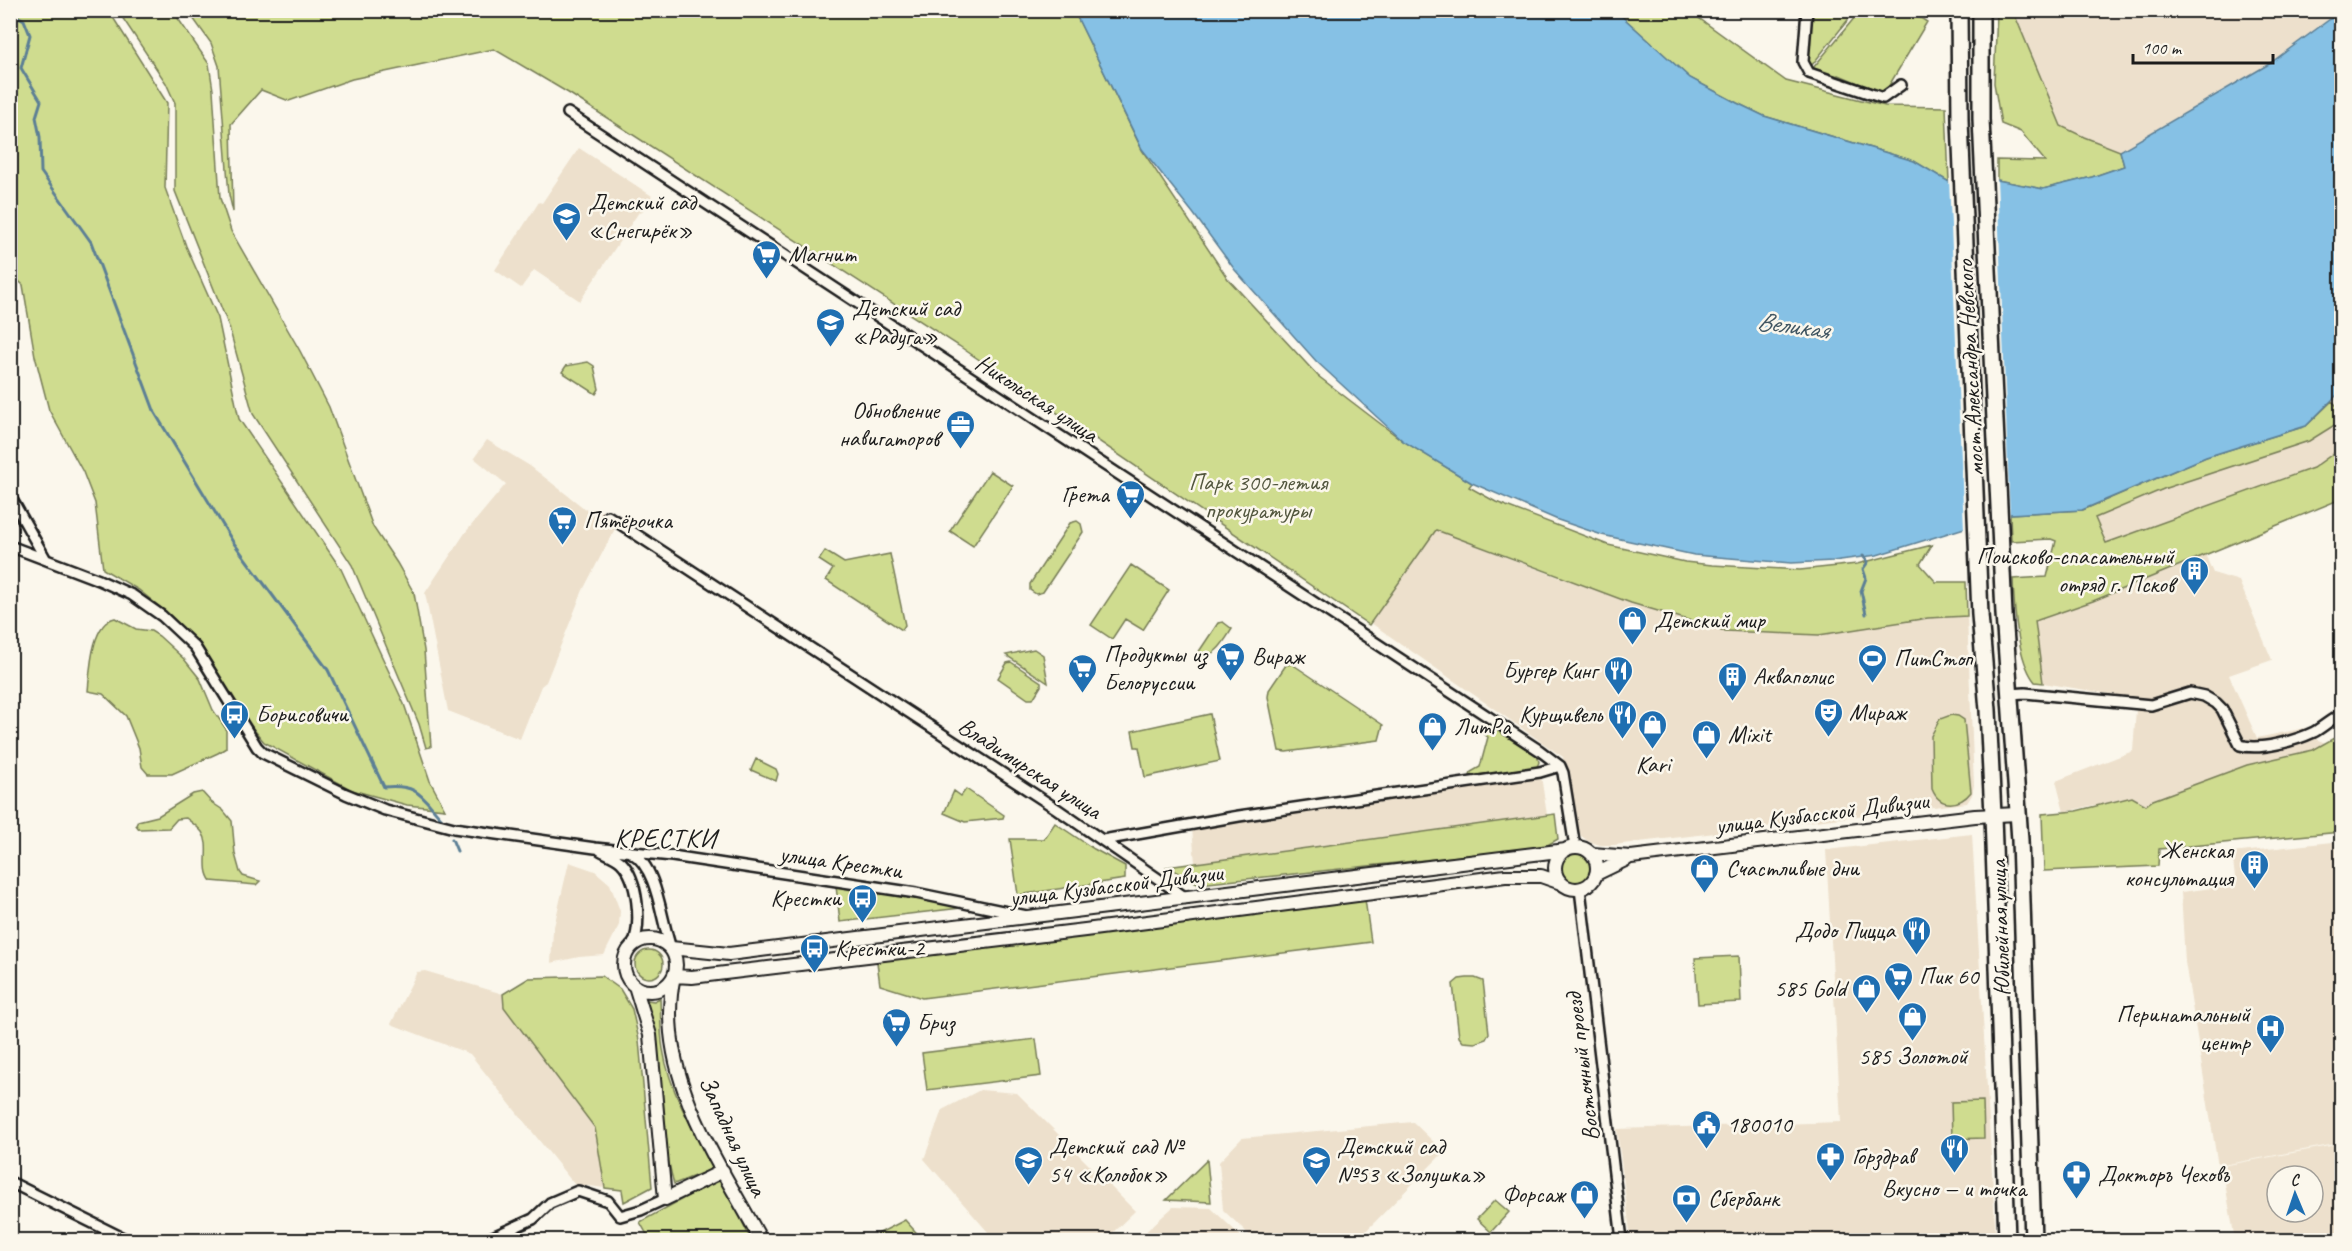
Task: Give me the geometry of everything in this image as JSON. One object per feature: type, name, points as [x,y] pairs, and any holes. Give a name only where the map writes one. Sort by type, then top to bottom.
[{"type":"highway","name":"мост Александра Невского","points":[[1959,10],[1960,120],[1980,615]]},
{"type":"highway","name":"мост Александра Невского","points":[[1981,10],[1981,119],[2004,614]]},
{"type":"highway","name":"Юбилейная улица","points":[[2004,614],[2018,814],[2033,1240]]},
{"type":"highway","name":"Юбилейная улица","points":[[1980,615],[1988,710],[1993,815],[2007,1240]]},
{"type":"street","points":[[1804,12],[1803,62],[1809,73],[1883,98],[1901,85]]},
{"type":"street","name":"Никольская улица","points":[[568,113],[1560,766]]},
{"type":"street","points":[[10,496],[45,558]]},
{"type":"street","name":"Владимирская улица","points":[[608,516],[1103,840],[1258,813],[1540,772],[1560,766]]},
{"type":"street","name":"улица Крестки","points":[[10,546],[45,558],[132,595],[162,616],[195,646],[257,747],[263,753],[346,794],[385,810],[454,828],[916,893],[1029,916]]},
{"type":"street","points":[[2010,694],[2025,693],[2151,705],[2190,693],[2204,696],[2222,709],[2240,745],[2261,748],[2314,732],[2342,714]]},
{"type":"street","points":[[1560,766],[1565,780],[1570,848],[1558,857],[1556,864],[1555,871],[1561,883]]},
{"type":"street","name":"улица Кузбасской Дивизии","points":[[671,948],[729,954],[1570,848],[1587,850],[1592,854],[1631,857],[2018,814]]},
{"type":"street","points":[[1103,840],[1186,898]]},
{"type":"street","points":[[596,848],[622,863],[627,871],[637,903],[638,917],[633,945],[626,955],[624,964],[625,972],[634,986],[650,1035],[665,1199]]},
{"type":"street","points":[[1592,854],[1597,865],[1596,874]]},
{"type":"street","points":[[627,871],[632,863],[642,855],[676,958],[674,976],[665,987],[651,991],[634,986]]},
{"type":"street","name":"улица Кузбасской Дивизии","points":[[674,976],[692,977],[861,958],[1505,876],[1541,876],[1566,887],[1580,889],[1591,883],[1596,874],[1631,857]]},
{"type":"street","name":"Восточный проезд","points":[[1580,889],[1622,1240]]},
{"type":"street","points":[[633,945],[644,939],[653,938],[663,941],[671,948]]},
{"type":"street","name":"Западная улица","points":[[674,976],[670,1012],[673,1051],[687,1098],[699,1125],[761,1240]]},
{"type":"street","points":[[486,1240],[533,1219],[550,1203],[578,1191],[608,1201],[620,1216],[640,1210],[723,1171]]},
{"type":"street","points":[[10,1182],[127,1240]]},
{"type":"shaded area","points":[[2013,11],[2341,11],[2269,64],[2120,151],[2061,126]]},
{"type":"shaded area","name":"Детский сад «Снегирёк»","points":[[579,148],[652,196],[580,301],[534,270],[521,288],[495,270],[539,202],[542,203]]},
{"type":"shaded area","points":[[2341,421],[2341,448],[2313,468],[2106,543],[2097,524],[2095,518],[2166,488],[2309,441]]},
{"type":"shaded area","points":[[487,440],[530,466],[593,515],[599,509],[618,523],[583,590],[520,739],[448,711],[425,593],[465,533],[506,484],[474,458]]},
{"type":"shaded area","points":[[1436,530],[1561,578],[1928,618],[1967,616],[1974,785],[1972,795],[1967,803],[1614,845],[1600,845],[1588,841],[1580,835],[1575,825],[1563,757],[1371,623]]},
{"type":"shaded area","points":[[2205,554],[2213,573],[2239,581],[2272,660],[2229,675],[2257,738],[2305,728],[2306,735],[2328,744],[2313,750],[2247,765],[2153,800],[2146,805],[2094,805],[2064,812],[2056,781],[2133,751],[2136,709],[2147,700],[2043,683],[2035,621],[2093,601]]},
{"type":"shaded area","points":[[1541,776],[1547,815],[1195,863],[1192,828]]},
{"type":"shaded area","points":[[1972,834],[1996,1240],[1631,1240],[1617,1129],[1841,1122],[1826,850]]},
{"type":"shaded area","name":"Перинатальный центр","points":[[2341,841],[2341,1143],[2218,1166],[2185,962],[2181,892],[2236,885],[2232,853]]},
{"type":"shaded area","points":[[569,862],[595,871],[610,884],[620,911],[619,925],[604,955],[551,963],[553,931]]},
{"type":"shaded area","points":[[425,971],[503,994],[504,1007],[596,1128],[605,1188],[574,1184],[470,1054],[391,1024],[417,972]]},
{"type":"shaded area","name":"Детский сад № 54 «Колобок»","points":[[980,1090],[1017,1093],[1135,1211],[1105,1240],[995,1240],[924,1159],[942,1110]]},
{"type":"shaded area","name":"Детский сад №53 «Золушка»","points":[[1413,1122],[1444,1152],[1357,1240],[1255,1240],[1223,1210],[1219,1162],[1242,1138]]},
{"type":"shaded area","points":[[2341,1144],[2341,1240],[2235,1240],[2222,1166]]},
{"type":"shaded area","points":[[1173,1207],[1211,1208],[1245,1240],[1144,1240],[1141,1236]]},
{"type":"green space","points":[[11,11],[109,11],[167,103],[165,188],[186,246],[218,318],[239,419],[341,569],[404,704],[430,781],[445,809],[407,805],[352,790],[264,742],[247,721],[198,644],[171,616],[139,590],[103,569],[95,503],[83,472],[49,410],[35,356],[23,285],[11,274]]},
{"type":"green space","points":[[118,11],[173,11],[209,64],[213,90],[220,198],[231,231],[300,351],[329,407],[373,527],[414,593],[424,650],[431,747],[426,748],[419,724],[352,565],[253,414],[229,327],[175,191],[175,103],[166,83]]},
{"type":"green space","name":"Парк 300-летия прокуратуры","points":[[188,11],[1074,11],[1142,150],[1228,279],[1318,376],[1403,441],[1472,483],[1469,487],[1496,502],[1608,545],[1685,562],[1800,570],[1857,564],[1932,545],[1920,564],[1936,582],[1966,582],[1967,616],[1928,618],[1819,635],[1725,631],[1631,603],[1436,530],[1369,625],[959,346],[570,94],[494,49],[352,79],[289,101],[261,90],[231,124],[233,212],[229,195],[219,66],[211,43]]},
{"type":"green space","points":[[1616,11],[1689,11],[1786,81],[1885,106],[1946,107],[1949,182],[1914,161],[1764,116],[1737,103],[1690,78]]},
{"type":"green space","points":[[1811,11],[1855,11],[1812,65],[1803,57]]},
{"type":"green space","points":[[1860,11],[1910,11],[1927,22],[1884,94],[1839,75],[1836,78],[1813,68]]},
{"type":"green space","points":[[1997,11],[2013,11],[2061,126],[2120,151],[2124,166],[2092,177],[2043,189],[1997,180],[1997,160],[2045,161],[2021,132],[2001,124],[1994,83]]},
{"type":"green space","points":[[588,362],[594,366],[599,389],[596,394],[562,372],[566,366]]},
{"type":"green space","points":[[2332,401],[2341,410],[2341,421],[2309,441],[2166,488],[2095,518],[2106,543],[2313,468],[2341,448],[2341,499],[2093,601],[2035,621],[2043,683],[2035,682],[2024,661],[2020,647],[2013,579],[2047,577],[2056,541],[2051,539],[2011,541],[2010,514],[2083,510],[2206,457],[2306,426]]},
{"type":"green space","points":[[990,471],[1013,486],[973,546],[950,531]]},
{"type":"green space","points":[[1077,521],[1081,524],[1083,532],[1043,592],[1036,594],[1030,590],[1030,584],[1070,523]]},
{"type":"green space","points":[[825,551],[844,563],[890,554],[905,625],[902,630],[826,580],[833,569],[819,560]]},
{"type":"green space","points":[[1131,565],[1169,590],[1143,630],[1125,619],[1112,639],[1091,625]]},
{"type":"green space","points":[[115,618],[136,629],[151,631],[184,659],[200,679],[213,710],[226,729],[226,748],[172,774],[148,774],[142,767],[139,748],[126,716],[103,694],[88,691],[96,638],[107,622]]},
{"type":"green space","points":[[1223,622],[1232,629],[1222,644],[1208,655],[1196,656],[1218,623]]},
{"type":"green space","points":[[1034,649],[1043,655],[1048,683],[1006,655]]},
{"type":"green space","points":[[1011,662],[1041,682],[1033,699],[1028,699],[998,678],[1007,663]]},
{"type":"green space","points":[[1292,664],[1383,725],[1379,740],[1279,751],[1268,697],[1269,690],[1286,665]]},
{"type":"green space","points":[[1210,714],[1220,761],[1145,777],[1139,747],[1135,747],[1132,731]]},
{"type":"green space","points":[[1951,715],[1964,720],[1971,792],[1961,800],[1950,803],[1940,800],[1932,789],[1931,736],[1940,719]]},
{"type":"green space","points":[[1489,725],[1537,755],[1539,762],[1537,767],[1470,776],[1471,772],[1480,767],[1488,737],[1482,733],[1484,726]]},
{"type":"green space","points":[[2341,734],[2341,832],[2159,849],[2158,866],[2044,871],[2042,814],[2076,811],[2132,797],[2146,805],[2153,800],[2247,765],[2313,750]]},
{"type":"green space","points":[[756,759],[776,769],[778,774],[776,781],[751,770]]},
{"type":"green space","points":[[966,789],[1004,815],[1003,818],[965,822],[944,813],[954,791],[961,796]]},
{"type":"green space","points":[[202,792],[232,821],[235,854],[240,872],[243,876],[260,881],[256,885],[211,881],[206,870],[205,838],[202,832],[186,818],[177,819],[169,828],[139,829],[136,825],[138,821],[158,816],[193,794]]},
{"type":"green space","points":[[1555,814],[1558,839],[1544,847],[1199,884],[1167,867]]},
{"type":"green space","points":[[1055,823],[1125,866],[1125,879],[1018,895],[1010,839],[1044,839]]},
{"type":"green space","points":[[1576,852],[1587,857],[1592,868],[1587,879],[1576,884],[1565,879],[1560,868],[1565,857]]},
{"type":"green space","points":[[836,886],[956,905],[961,908],[840,922]]},
{"type":"green space","points":[[1365,899],[1371,942],[922,998],[880,985],[876,955]]},
{"type":"green space","points":[[649,950],[659,954],[663,964],[659,974],[649,978],[639,974],[635,964],[639,954]]},
{"type":"green space","points":[[1739,956],[1741,1002],[1698,1004],[1695,958]]},
{"type":"green space","points":[[602,976],[620,989],[632,1009],[639,1040],[652,1187],[624,1202],[622,1190],[605,1188],[595,1128],[504,1007],[503,994],[529,978]]},
{"type":"green space","points":[[1459,979],[1483,981],[1489,1033],[1486,1039],[1475,1043],[1463,1042],[1459,1037],[1453,984]]},
{"type":"green space","points":[[660,998],[662,1043],[671,1081],[683,1111],[715,1168],[674,1184],[665,1138],[652,1023],[647,1000],[654,1001]]},
{"type":"green space","points":[[1036,1039],[1041,1076],[927,1090],[922,1053]]},
{"type":"green space","points":[[1983,1101],[1984,1138],[1952,1139],[1951,1102]]},
{"type":"green space","points":[[1207,1160],[1211,1202],[1166,1200]]},
{"type":"green space","points":[[721,1178],[751,1240],[650,1240],[640,1222]]},
{"type":"green space","points":[[1495,1200],[1509,1212],[1491,1232],[1477,1219]]},
{"type":"green space","points":[[905,1220],[923,1240],[866,1240]]},
{"type":"water","name":"Великая","points":[[1074,11],[1616,11],[1690,78],[1764,116],[1914,161],[1949,182],[1997,180],[2043,189],[2092,177],[2124,166],[2120,151],[2269,64],[2341,11],[2341,391],[2306,426],[2206,457],[2082,510],[2010,514],[1877,555],[1833,561],[1791,563],[1694,555],[1602,535],[1558,520],[1472,483],[1403,441],[1316,361],[1235,270],[1142,149]]},
{"type":"pier","points":[[1997,177],[2010,517],[1964,530],[1949,179]]},
{"type":"waterway","points":[[10,12],[24,20],[30,35],[21,68],[41,101],[36,117],[40,137],[41,172],[91,242],[155,413],[233,542],[328,670],[384,787],[405,788],[418,793],[442,819]]},
{"type":"waterway","points":[[1863,556],[1868,562],[1863,569],[1866,578],[1861,591],[1866,614]]},
{"type":"waterway","points":[[452,839],[457,851]]},
{"type":"place","name":"Детский сад «Снегирёк»","points":[[567,242]]},
{"type":"place","name":"Магнит","points":[[767,280]]},
{"type":"place","name":"Детский сад «Радуга»","points":[[831,348]]},
{"type":"place","name":"Обновление навигаторов","points":[[960,450]]},
{"type":"place","name":"Грета","points":[[1130,520]]},
{"type":"place","name":"Пятёрочка","points":[[563,546]]},
{"type":"place","name":"Поисково-спасательный отряд г. Псков","points":[[2195,596]]},
{"type":"place","name":"Детский мир","points":[[1633,646]]},
{"type":"place","name":"Вираж","points":[[1231,682]]},
{"type":"place","name":"ПитСтоп","points":[[1873,684]]},
{"type":"place","name":"Продукты из Белоруссии","points":[[1083,694]]},
{"type":"place","name":"Бургер Кинг","points":[[1618,696]]},
{"type":"place","name":"Акваполис","points":[[1732,702]]},
{"type":"place","name":"Мираж","points":[[1828,738]]},
{"type":"place","name":"Борисовичи","points":[[235,740]]},
{"type":"place","name":"Курщивель","points":[[1623,740]]},
{"type":"place","name":"Kari","points":[[1653,750]]},
{"type":"place","name":"ЛитРа","points":[[1433,752]]},
{"type":"place","name":"Mixit","points":[[1707,760]]},
{"type":"place","name":"Женская консультация","points":[[2254,890]]},
{"type":"place","name":"Счастливые дни","points":[[1705,894]]},
{"type":"place","name":"Крестки","points":[[862,924]]},
{"type":"place","name":"Додо Пицца","points":[[1916,956]]},
{"type":"place","name":"Крестки-2","points":[[814,974]]},
{"type":"place","name":"Пик 60","points":[[1898,1002]]},
{"type":"place","name":"585 Gold","points":[[1867,1014]]},
{"type":"place","name":"585 Золотой","points":[[1913,1042]]},
{"type":"place","name":"Бриз","points":[[896,1048]]},
{"type":"place","name":"Перинатальный центр","points":[[2271,1054]]},
{"type":"place","name":"180010","points":[[1706,1150]]},
{"type":"place","name":"Вкусно — и точка","points":[[1954,1174]]},
{"type":"place","name":"Горздрав","points":[[1831,1182]]},
{"type":"place","name":"Детский сад № 54 «Колобок»","points":[[1028,1186]]},
{"type":"place","name":"Детский сад №53 «Золушка»","points":[[1316,1186]]},
{"type":"place","name":"Докторъ Чеховъ","points":[[2077,1200]]},
{"type":"place","name":"Форсаж","points":[[1585,1220]]},
{"type":"place","name":"Сбербанк","points":[[1687,1224]]},
{"type":"district","name":"КРЕСТКИ","points":[[666,838]]}]
